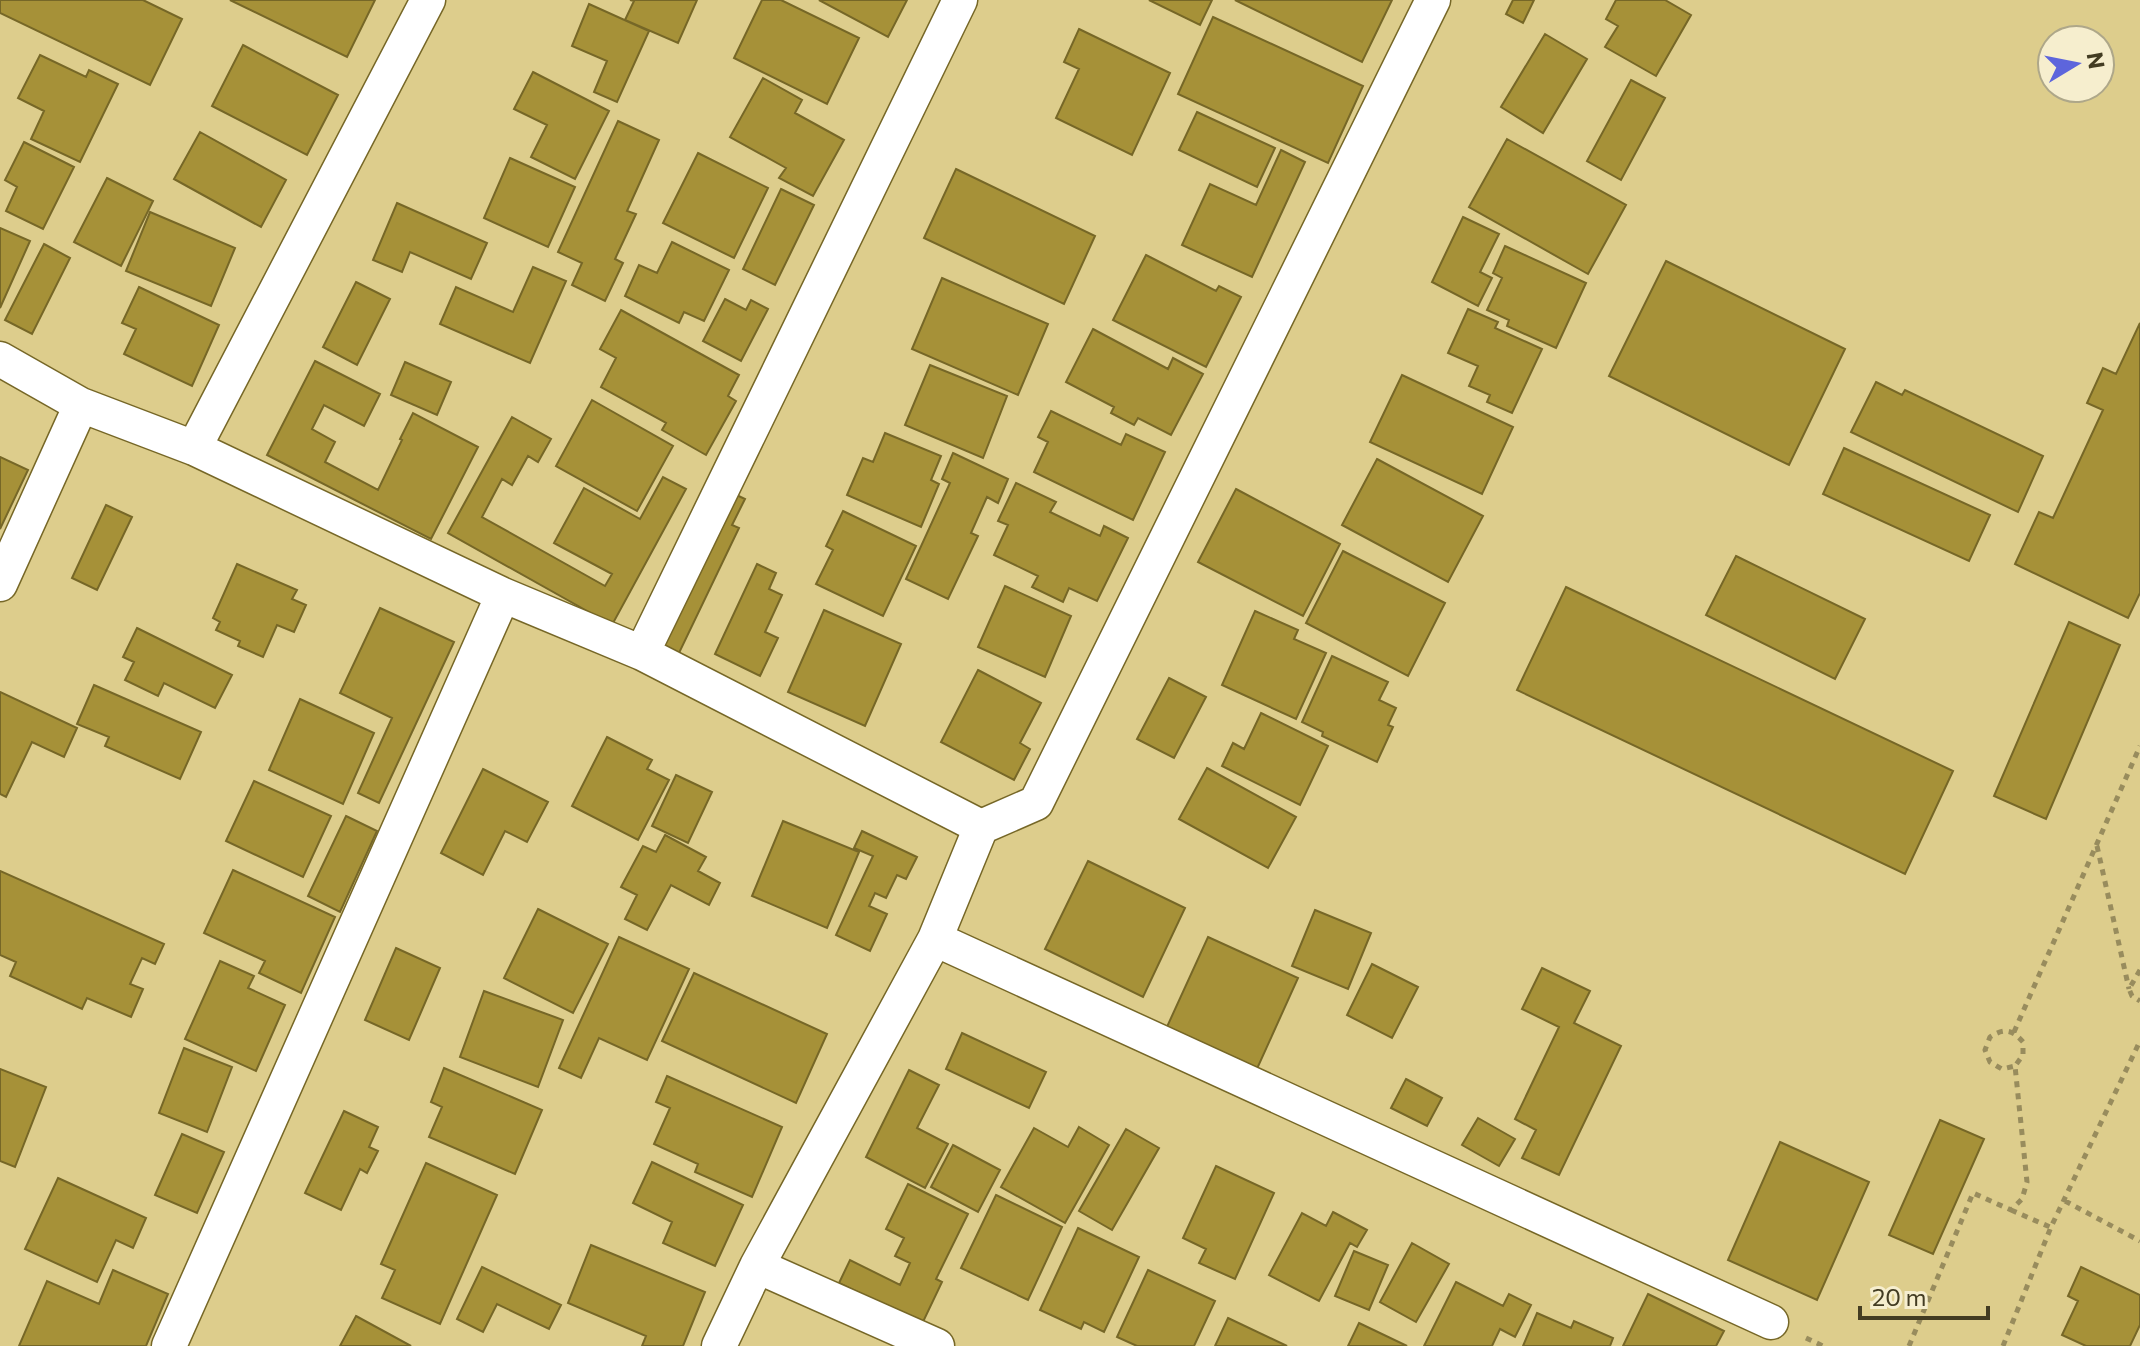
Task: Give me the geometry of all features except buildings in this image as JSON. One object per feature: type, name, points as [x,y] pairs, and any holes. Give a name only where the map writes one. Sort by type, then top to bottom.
[{"type":"street","points":[[194,448],[428,0]]},
{"type":"street","points":[[642,653],[960,0]]},
{"type":"street","points":[[719,1346],[757,1266],[935,939],[981,827],[1036,803],[1433,0]]},
{"type":"street","points":[[0,359],[81,405],[194,448],[503,595],[642,653],[981,827]]},
{"type":"street","points":[[0,584],[81,405]]},
{"type":"street","points":[[169,1346],[503,595]]},
{"type":"street","points":[[935,939],[1771,1322]]},
{"type":"street","points":[[757,1266],[937,1346]]},
{"type":"path","points":[[2014,1032],[2140,746]]},
{"type":"path","points":[[2097,845],[2129,989],[2132,996],[2140,1001]]},
{"type":"path","points":[[2129,989],[2140,970]]},
{"type":"path","points":[[2001,1030],[2014,1032],[2023,1042],[2023,1055],[2015,1066],[2002,1069],[1990,1062],[1985,1050],[1990,1037],[2001,1030]]},
{"type":"path","points":[[2003,1346],[2051,1227],[2140,1041]]},
{"type":"path","points":[[2011,1210],[2022,1199],[2027,1182],[2015,1066]]},
{"type":"path","points":[[1909,1346],[1973,1193],[2051,1227]]},
{"type":"path","points":[[2065,1201],[2140,1241]]}]
